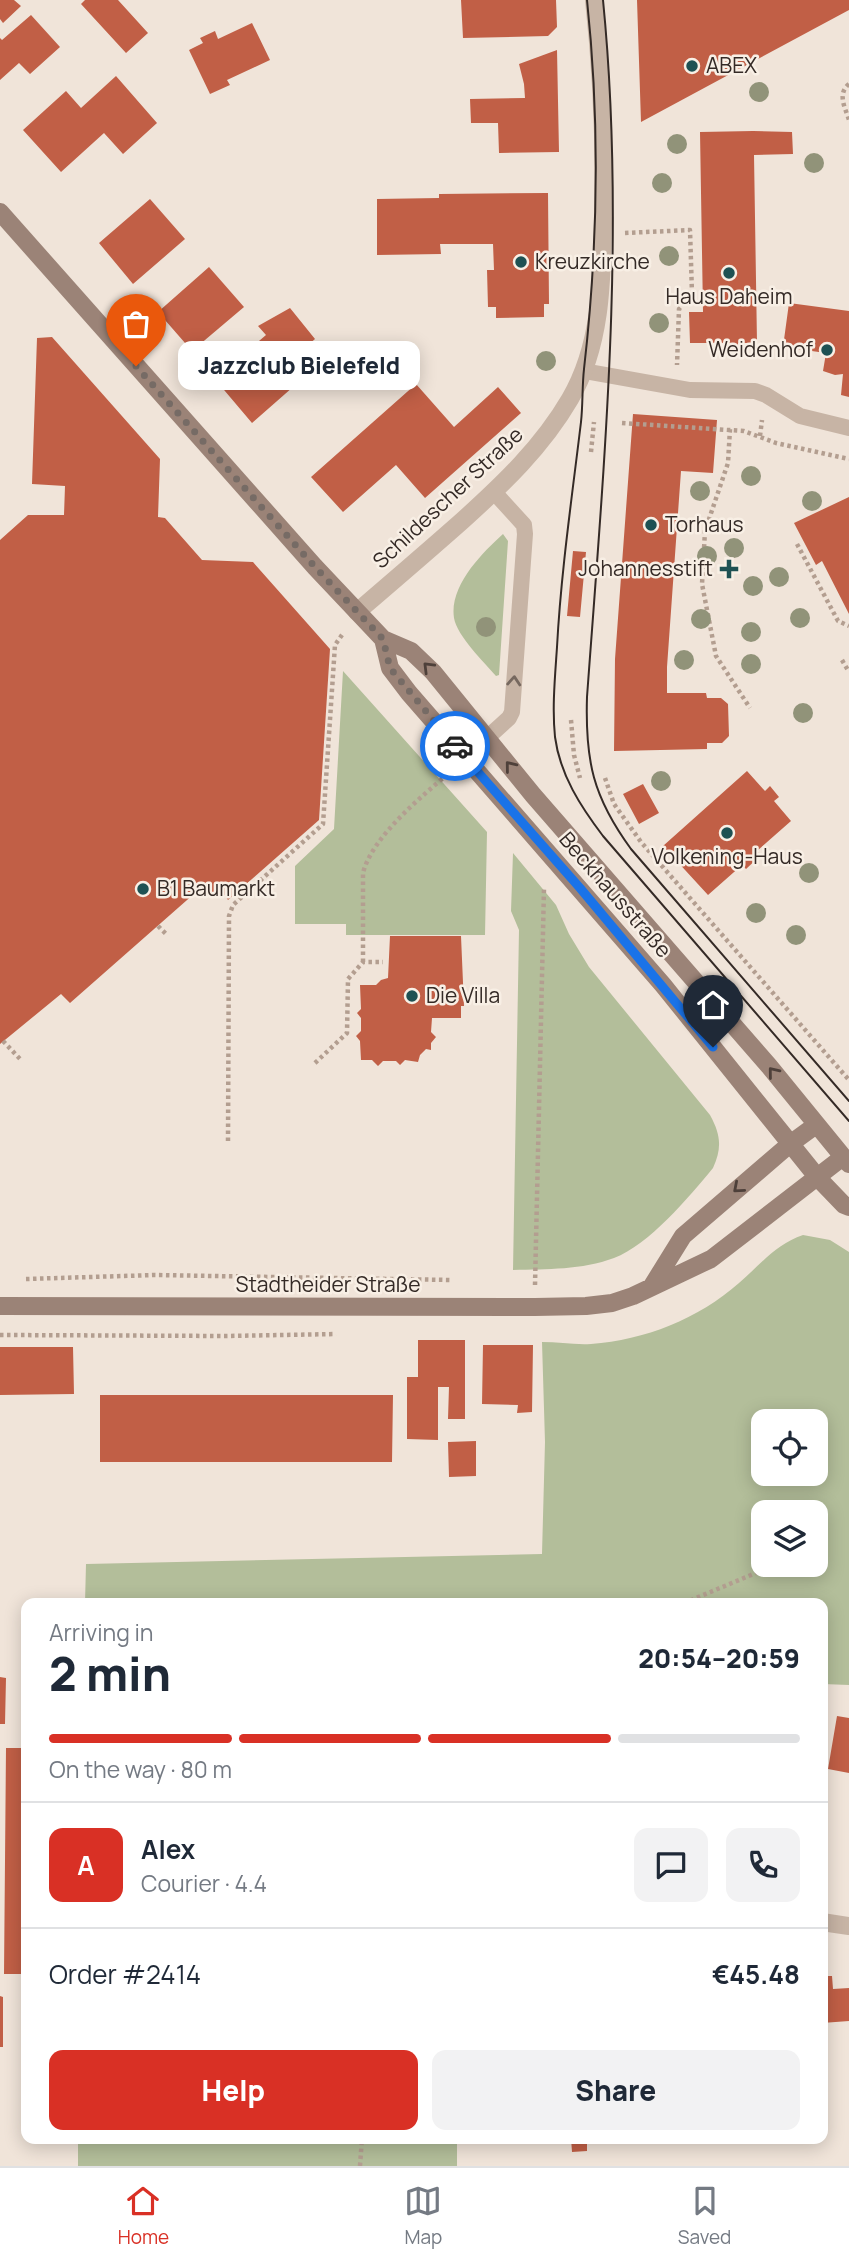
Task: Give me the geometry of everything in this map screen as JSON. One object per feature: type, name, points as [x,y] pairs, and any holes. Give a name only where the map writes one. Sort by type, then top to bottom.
[{"type":"main road","name":"Beckhausstraße","points":[[0,212],[357,612],[383,639],[411,651],[433,672],[594,867],[769,1066],[846,1160]]},
{"type":"main road","name":"Beckhausstraße","points":[[383,639],[390,668],[663,985],[818,1178],[849,1207]]},
{"type":"main road","points":[[652,1286],[683,1236],[790,1144],[817,1125]]},
{"type":"main road","name":"Stadtheider Straße","points":[[0,1307],[535,1307],[612,1303],[712,1259],[818,1178],[846,1160]]},
{"type":"street","name":"Schildescher Straße","points":[[357,612],[494,492],[541,443],[571,398],[584,371],[598,314],[603,234],[605,140],[594,0]]},
{"type":"street","points":[[828,1923],[849,1926]]},
{"type":"lane","points":[[584,371],[699,390],[755,391],[800,416],[849,428]]},
{"type":"lane","points":[[465,758],[509,718],[512,712],[526,534],[524,525],[494,492]]},
{"type":"path","points":[[849,84],[844,88],[841,98],[849,120]]},
{"type":"path","points":[[603,234],[690,230],[692,294],[680,309],[676,387]]},
{"type":"path","points":[[591,452],[594,422]]},
{"type":"path","points":[[622,424],[730,429],[752,433],[776,443],[849,459]]},
{"type":"path","points":[[730,429],[728,463],[705,531],[702,584],[716,656],[750,708]]},
{"type":"path","points":[[797,544],[838,621],[849,626]]},
{"type":"path","points":[[228,1141],[229,916],[233,905],[323,824],[335,645],[357,612]]},
{"type":"path","points":[[842,660],[849,673]]},
{"type":"path","points":[[571,720],[580,778]]},
{"type":"path","points":[[315,1063],[348,1033],[348,979],[363,962],[363,873],[372,850],[465,758]]},
{"type":"path","points":[[605,778],[614,804],[633,832],[849,1080]]},
{"type":"path","points":[[535,1307],[545,848]]},
{"type":"path","points":[[158,926],[166,934]]},
{"type":"path","points":[[363,962],[383,962]]},
{"type":"path","points":[[3,1041],[21,1060]]},
{"type":"path","points":[[696,1598],[751,1575]]},
{"type":"path","points":[[360,2166],[362,2144]]},
{"type":"green space","points":[[503,534],[508,541],[499,675],[496,676],[460,633],[454,618],[454,606],[462,582],[469,571]]},
{"type":"green space","points":[[343,671],[487,832],[485,935],[346,935],[346,924],[295,924],[295,866],[334,829]]},
{"type":"green space","points":[[513,853],[556,905],[569,934],[589,967],[710,1115],[718,1135],[719,1148],[713,1168],[668,1219],[627,1252],[590,1265],[513,1270],[519,930],[511,911]]},
{"type":"green space","points":[[803,1235],[830,1240],[849,1252],[849,1685],[828,1684],[828,1598],[85,1598],[86,1564],[542,1554],[545,1442],[542,1342],[585,1344],[631,1338],[688,1317],[739,1283],[776,1249]]},
{"type":"green space","points":[[78,2144],[457,2144],[457,2166],[78,2166]]},
{"type":"building","points":[[0,0],[14,0],[21,6],[3,23],[0,19]]},
{"type":"building","points":[[85,0],[118,0],[148,33],[126,53],[81,4]]},
{"type":"building","points":[[461,0],[556,0],[557,27],[548,36],[463,38]]},
{"type":"building","name":"ABEX","points":[[637,0],[849,0],[849,10],[641,122]]},
{"type":"building","points":[[31,15],[60,47],[30,74],[19,63],[0,80],[0,38],[2,40]]},
{"type":"building","points":[[252,23],[270,60],[227,80],[230,85],[210,94],[189,50],[203,43],[200,38],[215,31],[218,39]]},
{"type":"building","points":[[557,50],[559,152],[499,153],[498,123],[471,123],[470,99],[525,98],[519,64]]},
{"type":"building","points":[[116,76],[157,123],[123,154],[104,133],[61,172],[23,130],[66,91],[81,108]]},
{"type":"building","points":[[700,132],[792,132],[793,154],[754,155],[757,343],[738,343],[739,353],[723,354],[723,343],[690,343],[689,312],[703,312]]},
{"type":"building","name":"Kreuzkirche","points":[[548,193],[549,304],[544,304],[544,317],[496,318],[496,307],[488,307],[487,270],[494,270],[493,244],[440,244],[441,254],[377,255],[377,199],[439,198],[439,194]]},
{"type":"building","points":[[150,199],[185,239],[133,284],[99,243]]},
{"type":"building","points":[[209,267],[244,307],[192,351],[158,312]]},
{"type":"building","name":"Weidenhof","points":[[789,303],[849,311],[849,397],[841,395],[843,374],[835,375],[823,371],[826,353],[783,347]]},
{"type":"building","points":[[290,308],[315,339],[302,350],[295,343],[286,351],[297,363],[283,377],[293,387],[252,423],[219,384],[256,349],[253,346],[266,335],[258,326]]},
{"type":"building","points":[[52,337],[160,459],[158,517],[165,518],[202,560],[253,562],[330,649],[319,820],[228,900],[223,893],[195,893],[70,1003],[61,994],[0,1044],[0,540],[28,515],[64,515],[65,486],[32,484],[37,338]]},
{"type":"building","points":[[416,384],[454,427],[498,387],[521,413],[425,498],[396,465],[343,512],[311,477]]},
{"type":"building","points":[[633,414],[717,420],[713,473],[681,471],[667,667],[667,693],[706,693],[707,698],[721,698],[728,704],[729,736],[722,743],[707,743],[707,749],[614,751],[615,659]]},
{"type":"building","points":[[849,497],[849,614],[822,561],[816,565],[794,523]]},
{"type":"building","points":[[573,551],[586,552],[580,617],[567,616]]},
{"type":"building","name":"Volkening-Haus","points":[[747,771],[765,791],[770,786],[779,797],[774,801],[791,821],[757,851],[761,855],[746,869],[742,865],[708,895],[663,846]]},
{"type":"building","points":[[643,784],[659,813],[639,824],[623,794]]},
{"type":"building","name":"Die Villa","points":[[390,936],[461,936],[464,1006],[461,1006],[461,1018],[432,1018],[431,1032],[436,1037],[431,1043],[431,1050],[426,1049],[418,1062],[405,1060],[400,1065],[396,1061],[383,1061],[378,1066],[372,1060],[361,1060],[360,1041],[356,1036],[361,1031],[361,1018],[357,1013],[361,1009],[360,985],[376,985],[388,978]]},
{"type":"building","points":[[418,1340],[465,1340],[465,1419],[448,1419],[449,1387],[438,1387],[438,1440],[407,1439],[407,1377],[418,1377]]},
{"type":"building","points":[[483,1345],[533,1345],[532,1412],[517,1413],[518,1405],[482,1404]]},
{"type":"building","points":[[0,1347],[73,1347],[74,1394],[0,1395]]},
{"type":"building","points":[[100,1395],[393,1395],[392,1462],[100,1462]]},
{"type":"building","points":[[476,1441],[476,1476],[449,1477],[448,1442]]},
{"type":"building","points":[[0,1677],[6,1678],[5,1724],[0,1724]]},
{"type":"building","points":[[837,1716],[849,1718],[849,1773],[828,1769]]},
{"type":"building","points":[[6,1748],[21,1748],[21,1974],[4,1974]]},
{"type":"building","points":[[828,1976],[832,1976],[833,1989],[849,1988],[849,2021],[828,2023]]},
{"type":"building","points":[[0,1996],[3,1997],[3,2047],[0,2047]]},
{"type":"building","points":[[571,2144],[587,2144],[587,2151],[572,2152]]},
{"type":"tram line","points":[[587,0],[594,92],[595,231],[582,415],[559,619],[554,704],[558,751],[573,790],[603,836],[849,1121]]},
{"type":"tram line","points":[[603,0],[610,87],[613,261],[606,436],[587,697],[588,740],[594,778],[608,812],[631,849],[849,1101]]},
{"type":"way so far","points":[[136,366],[315,567],[383,639],[390,668],[455,746]]},
{"type":"place","name":"ABEX","points":[[692,66]]},
{"type":"place","name":"Kreuzkirche","points":[[521,262]]},
{"type":"place","name":"Haus Daheim","points":[[729,273]]},
{"type":"place","name":"Weidenhof","points":[[827,350]]},
{"type":"place","name":"Jazzclub Bielefeld","points":[[136,366]]},
{"type":"place","name":"Torhaus","points":[[651,525]]},
{"type":"place","name":"Johannesstift","points":[[729,569]]},
{"type":"place","name":"Volkening-Haus","points":[[727,833]]},
{"type":"place","name":"B1 Baumarkt","points":[[143,889]]},
{"type":"place","name":"Die Villa","points":[[412,996]]},
{"type":"route","points":[[455,746],[580,888],[713,1047]]}]
